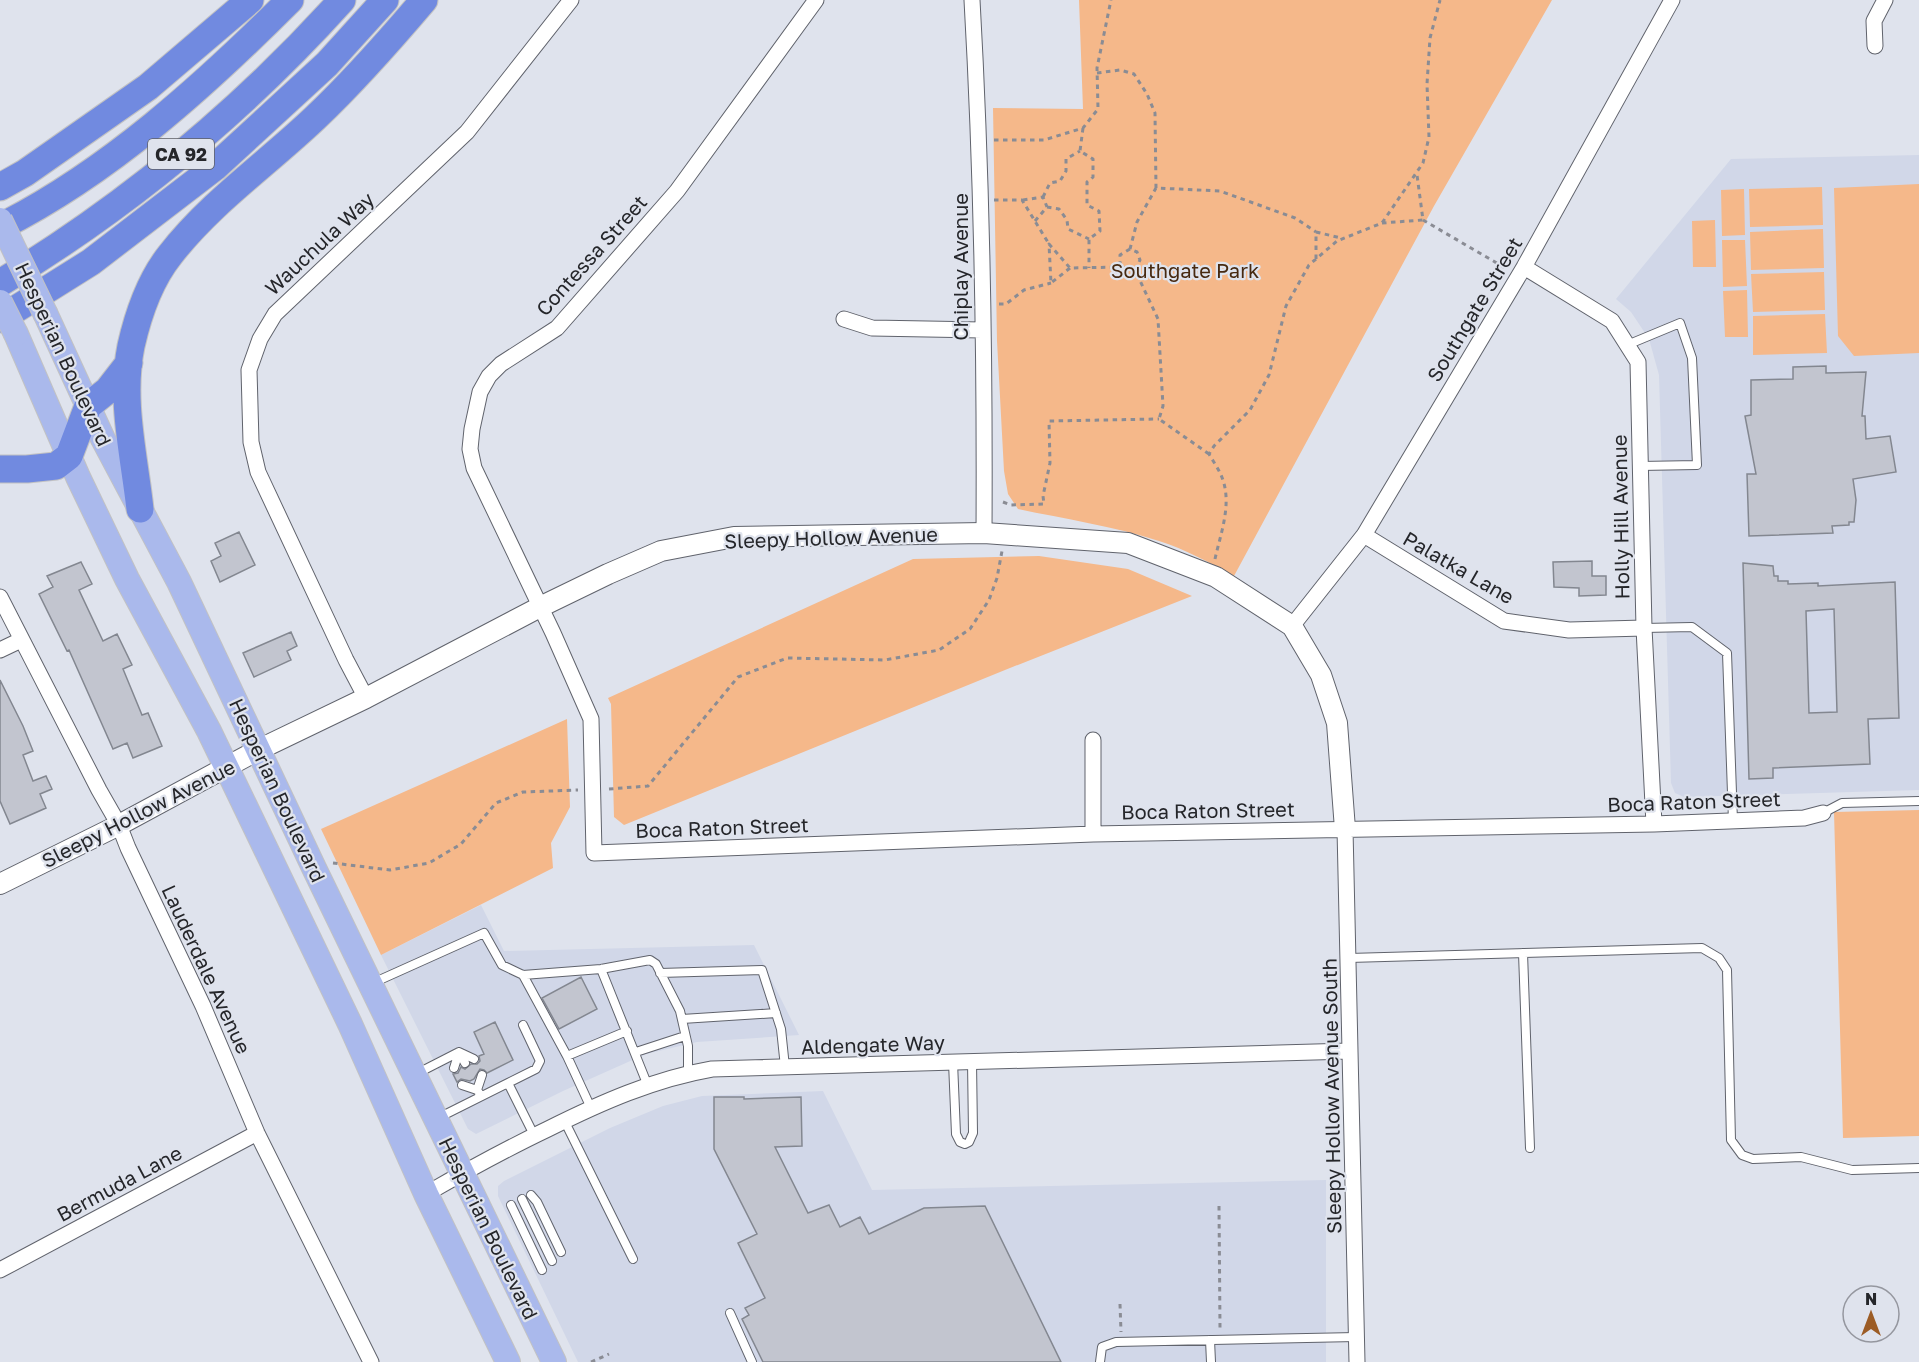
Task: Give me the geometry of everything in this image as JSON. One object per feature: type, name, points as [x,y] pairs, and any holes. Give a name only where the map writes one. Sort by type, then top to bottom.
[{"type":"highway","points":[[0,187],[25,173],[148,87],[250,0]]},
{"type":"highway","name":"CA 92","points":[[0,227],[30,212],[92,171],[151,126],[236,54],[290,0]]},
{"type":"highway","name":"CA 92","points":[[0,283],[80,231],[175,159],[266,79],[342,0]]},
{"type":"highway","points":[[8,327],[215,167],[327,64],[385,0]]},
{"type":"highway","points":[[140,509],[126,397],[129,363],[138,319],[152,286],[169,256],[202,218],[317,117],[391,39],[424,0]]},
{"type":"highway","points":[[0,469],[56,466],[69,456],[88,406],[108,390],[129,363]]},
{"type":"main road","name":"Hesperian Boulevard","points":[[0,220],[102,439],[182,589],[314,868],[554,1362]]},
{"type":"main road","name":"Hesperian Boulevard","points":[[0,302],[8,327],[127,579],[228,768],[350,1024],[426,1194],[508,1362]]},
{"type":"street","name":"Wauchula Way","points":[[366,698],[258,472],[251,442],[249,370],[261,339],[275,314],[467,132],[571,0]]},
{"type":"street","name":"Contessa Street","points":[[594,853],[591,719],[553,633],[474,468],[470,449],[480,392],[489,376],[501,364],[557,328],[677,191],[816,0]]},
{"type":"street","name":"Chiplay Avenue","points":[[972,0],[980,139],[984,533]]},
{"type":"street","name":"Southgate Street","points":[[1292,626],[1364,535],[1521,271],[1672,0]]},
{"type":"street","points":[[1875,46],[1874,21],[1885,0]]},
{"type":"street","name":"Holly Hill Avenue","points":[[1521,271],[1612,321],[1638,362],[1644,628],[1654,824]]},
{"type":"street","points":[[844,319],[872,328],[982,330]]},
{"type":"street","name":"Sleepy Hollow Avenue","points":[[0,884],[119,825],[258,750],[366,698],[540,607],[661,551],[734,537],[984,533],[1128,543],[1211,575],[1292,626],[1321,675],[1337,723],[1345,829]]},
{"type":"street","name":"Palatka Lane","points":[[1364,535],[1504,621],[1569,630],[1644,628]]},
{"type":"street","name":"Lauderdale Avenue","points":[[0,597],[119,825],[203,1006],[257,1133],[371,1362]]},
{"type":"street","points":[[0,650],[21,640]]},
{"type":"street","points":[[1093,740],[1093,834]]},
{"type":"street","name":"Boca Raton Street","points":[[594,853],[1093,834],[1654,824],[1804,818],[1823,813]]},
{"type":"street","name":"Sleepy Hollow Avenue South","points":[[1345,829],[1357,1362]]},
{"type":"street","name":"Aldengate Way","points":[[426,1194],[462,1173],[591,1108],[688,1073],[712,1069],[1350,1052]]},
{"type":"street","name":"Bermuda Lane","points":[[0,1270],[257,1133]]},
{"type":"lane","points":[[1627,345],[1680,323],[1692,358],[1697,465],[1640,466]]},
{"type":"lane","points":[[1644,628],[1692,627],[1727,652],[1733,821]]},
{"type":"lane","points":[[1823,813],[1842,803],[1919,801]]},
{"type":"lane","points":[[371,984],[484,933],[502,965],[523,975],[601,969],[650,960],[656,964],[680,1011],[688,1046],[688,1073]]},
{"type":"lane","points":[[1349,958],[1702,948],[1719,958],[1727,970],[1731,1140],[1742,1155],[1753,1159],[1801,1156],[1852,1170],[1919,1168]]},
{"type":"lane","points":[[1523,953],[1530,1148]]},
{"type":"lane","points":[[601,969],[648,1086]]},
{"type":"lane","points":[[660,973],[762,970],[781,1029],[785,1067]]},
{"type":"lane","points":[[523,975],[567,1056],[591,1108]]},
{"type":"lane","points":[[682,1019],[776,1013]]},
{"type":"lane","points":[[435,1119],[479,1093],[508,1083],[536,1069],[540,1061],[523,1025]]},
{"type":"lane","points":[[567,1056],[627,1031]]},
{"type":"lane","points":[[636,1052],[685,1036]]},
{"type":"lane","points":[[414,1075],[459,1052]]},
{"type":"lane","points":[[459,1052],[474,1059]]},
{"type":"lane","points":[[459,1052],[465,1063]]},
{"type":"lane","points":[[454,1068],[459,1052]]},
{"type":"lane","points":[[953,1062],[956,1134],[960,1142],[965,1144],[969,1142],[973,1133],[972,1062]]},
{"type":"lane","points":[[479,1093],[482,1075]]},
{"type":"lane","points":[[472,1080],[479,1093]]},
{"type":"lane","points":[[508,1083],[534,1136]]},
{"type":"lane","points":[[462,1085],[479,1093]]},
{"type":"lane","points":[[564,1120],[633,1259]]},
{"type":"lane","points":[[531,1195],[537,1202],[561,1252]]},
{"type":"lane","points":[[522,1199],[552,1261]]},
{"type":"lane","points":[[511,1205],[542,1270]]},
{"type":"lane","points":[[730,1314],[752,1362]]},
{"type":"lane","points":[[1100,1362],[1102,1347],[1121,1342],[1356,1337]]},
{"type":"lane","points":[[1210,1340],[1211,1362]]},
{"type":"path","points":[[1080,151],[1083,128],[1098,109],[1097,73],[1111,0]]},
{"type":"path","points":[[1382,223],[1423,163],[1430,137],[1427,84],[1430,38],[1440,0]]},
{"type":"path","points":[[1097,73],[1120,70],[1134,74],[1147,94],[1155,113],[1156,188],[1137,222],[1130,249],[1120,255],[1120,267]]},
{"type":"path","points":[[980,139],[1044,140],[1083,128]]},
{"type":"path","points":[[1047,207],[1043,197],[1050,183],[1060,181],[1066,171],[1066,159],[1080,151]]},
{"type":"path","points":[[1080,151],[1093,159],[1093,177],[1087,182],[1087,204],[1099,211],[1100,231],[1089,239]]},
{"type":"path","points":[[1417,173],[1423,220]]},
{"type":"path","points":[[1156,188],[1220,191],[1295,218],[1316,232],[1343,239]]},
{"type":"path","points":[[981,200],[1022,200],[1043,197]]},
{"type":"path","points":[[1022,200],[1049,244],[1070,268]]},
{"type":"path","points":[[1047,207],[1059,209],[1067,220],[1068,229],[1089,239]]},
{"type":"path","points":[[1035,221],[1047,207]]},
{"type":"path","points":[[1209,454],[1250,410],[1269,375],[1286,306],[1309,265],[1337,241],[1382,223],[1423,220],[1521,271]]},
{"type":"path","points":[[1316,232],[1316,259]]},
{"type":"path","points":[[1089,239],[1089,268]]},
{"type":"path","points":[[1049,244],[1052,283]]},
{"type":"path","points":[[1130,249],[1137,252],[1140,260],[1135,270]]},
{"type":"path","points":[[983,305],[1006,304],[1024,290],[1052,283],[1070,268],[1120,267],[1135,270]]},
{"type":"path","points":[[1135,270],[1158,319],[1164,406],[1160,419]]},
{"type":"path","points":[[1004,502],[1011,505],[1044,504],[1043,496],[1050,463],[1048,422],[1160,419],[1209,454],[1221,476],[1227,497],[1211,575]]},
{"type":"path","points":[[314,868],[336,863],[390,870],[429,863],[461,844],[496,803],[523,792],[648,786],[738,677],[787,658],[885,660],[939,650],[970,628],[989,600],[998,578],[1002,549]]},
{"type":"path","points":[[1219,1206],[1220,1340]]},
{"type":"path","points":[[1120,1304],[1121,1342]]},
{"type":"path","points":[[591,1362],[609,1353]]},
{"type":"shaded area","points":[[1919,155],[1919,790],[1684,797],[1675,793],[1671,783],[1659,375],[1649,339],[1631,312],[1616,299],[1731,159]]},
{"type":"shaded area","points":[[481,905],[504,951],[754,945],[799,1035],[697,1042],[646,1054],[563,1091],[476,1134],[468,1129],[381,955]]},
{"type":"shaded area","points":[[823,1091],[872,1190],[1326,1180],[1326,1362],[578,1362],[498,1196],[498,1186],[610,1128],[663,1106],[702,1096]]},
{"type":"green space","name":"Southgate Park","points":[[1079,0],[1552,0],[1434,206],[1234,576],[1169,544],[1107,527],[1018,509],[1008,494],[1004,471],[997,341],[993,108],[1083,109]]},
{"type":"green space","points":[[1919,184],[1919,353],[1854,356],[1838,336],[1834,188]]},
{"type":"green space","points":[[1822,187],[1823,225],[1750,227],[1749,189]]},
{"type":"green space","points":[[1744,189],[1745,235],[1722,236],[1721,190]]},
{"type":"green space","points":[[1715,220],[1716,267],[1693,267],[1692,221]]},
{"type":"green space","points":[[1823,229],[1824,268],[1751,270],[1750,232]]},
{"type":"green space","points":[[1722,240],[1745,240],[1747,286],[1723,287]]},
{"type":"green space","points":[[1824,272],[1825,310],[1753,312],[1751,274]]},
{"type":"green space","points":[[1747,290],[1748,337],[1725,337],[1723,291]]},
{"type":"green space","points":[[1825,314],[1827,353],[1753,355],[1753,316]]},
{"type":"green space","points":[[1039,556],[1128,569],[1192,596],[624,825],[614,817],[611,704],[608,698],[913,559]]},
{"type":"green space","points":[[567,719],[570,807],[551,843],[553,868],[381,955],[321,829]]},
{"type":"green space","points":[[1919,810],[1919,1136],[1843,1138],[1834,812]]},
{"type":"building","points":[[1826,366],[1826,373],[1866,372],[1862,416],[1865,416],[1866,439],[1890,436],[1896,472],[1853,479],[1856,500],[1854,522],[1849,522],[1849,525],[1832,526],[1833,533],[1749,536],[1747,474],[1756,474],[1745,416],[1751,415],[1751,380],[1793,379],[1793,367]]},
{"type":"building","points":[[239,532],[255,565],[220,582],[211,561],[221,556],[215,543]]},
{"type":"building","points":[[1592,561],[1592,576],[1606,576],[1606,595],[1579,596],[1579,588],[1554,587],[1553,562]]},
{"type":"building","points":[[81,562],[92,584],[79,590],[103,641],[117,634],[132,665],[123,669],[142,715],[148,713],[162,746],[133,758],[127,743],[113,749],[69,650],[67,651],[39,594],[53,587],[47,576]]},
{"type":"building","points":[[1743,563],[1773,566],[1774,576],[1778,576],[1778,581],[1788,581],[1788,584],[1818,583],[1818,586],[1895,582],[1899,718],[1868,719],[1870,764],[1773,768],[1773,778],[1749,779]],"holes":[[[1834,609],[1837,712],[1809,713],[1806,611]]]},
{"type":"building","points":[[291,632],[297,646],[287,651],[291,660],[254,677],[243,653]]},
{"type":"building","points":[[0,680],[33,751],[23,755],[33,781],[46,776],[52,789],[40,794],[46,808],[10,824],[0,801]]},
{"type":"building","points":[[581,977],[597,1009],[559,1029],[542,998]]},
{"type":"building","points":[[495,1022],[513,1060],[487,1073],[480,1069],[470,1081],[461,1079],[457,1082],[453,1074],[458,1073],[461,1067],[465,1069],[471,1064],[477,1064],[480,1061],[479,1056],[484,1054],[474,1032]]},
{"type":"building","points":[[714,1097],[744,1097],[744,1099],[801,1097],[802,1146],[775,1147],[808,1213],[829,1205],[840,1227],[860,1217],[869,1234],[924,1208],[985,1206],[1061,1362],[763,1362],[742,1319],[749,1315],[745,1308],[765,1298],[738,1243],[757,1234],[714,1149]]}]
